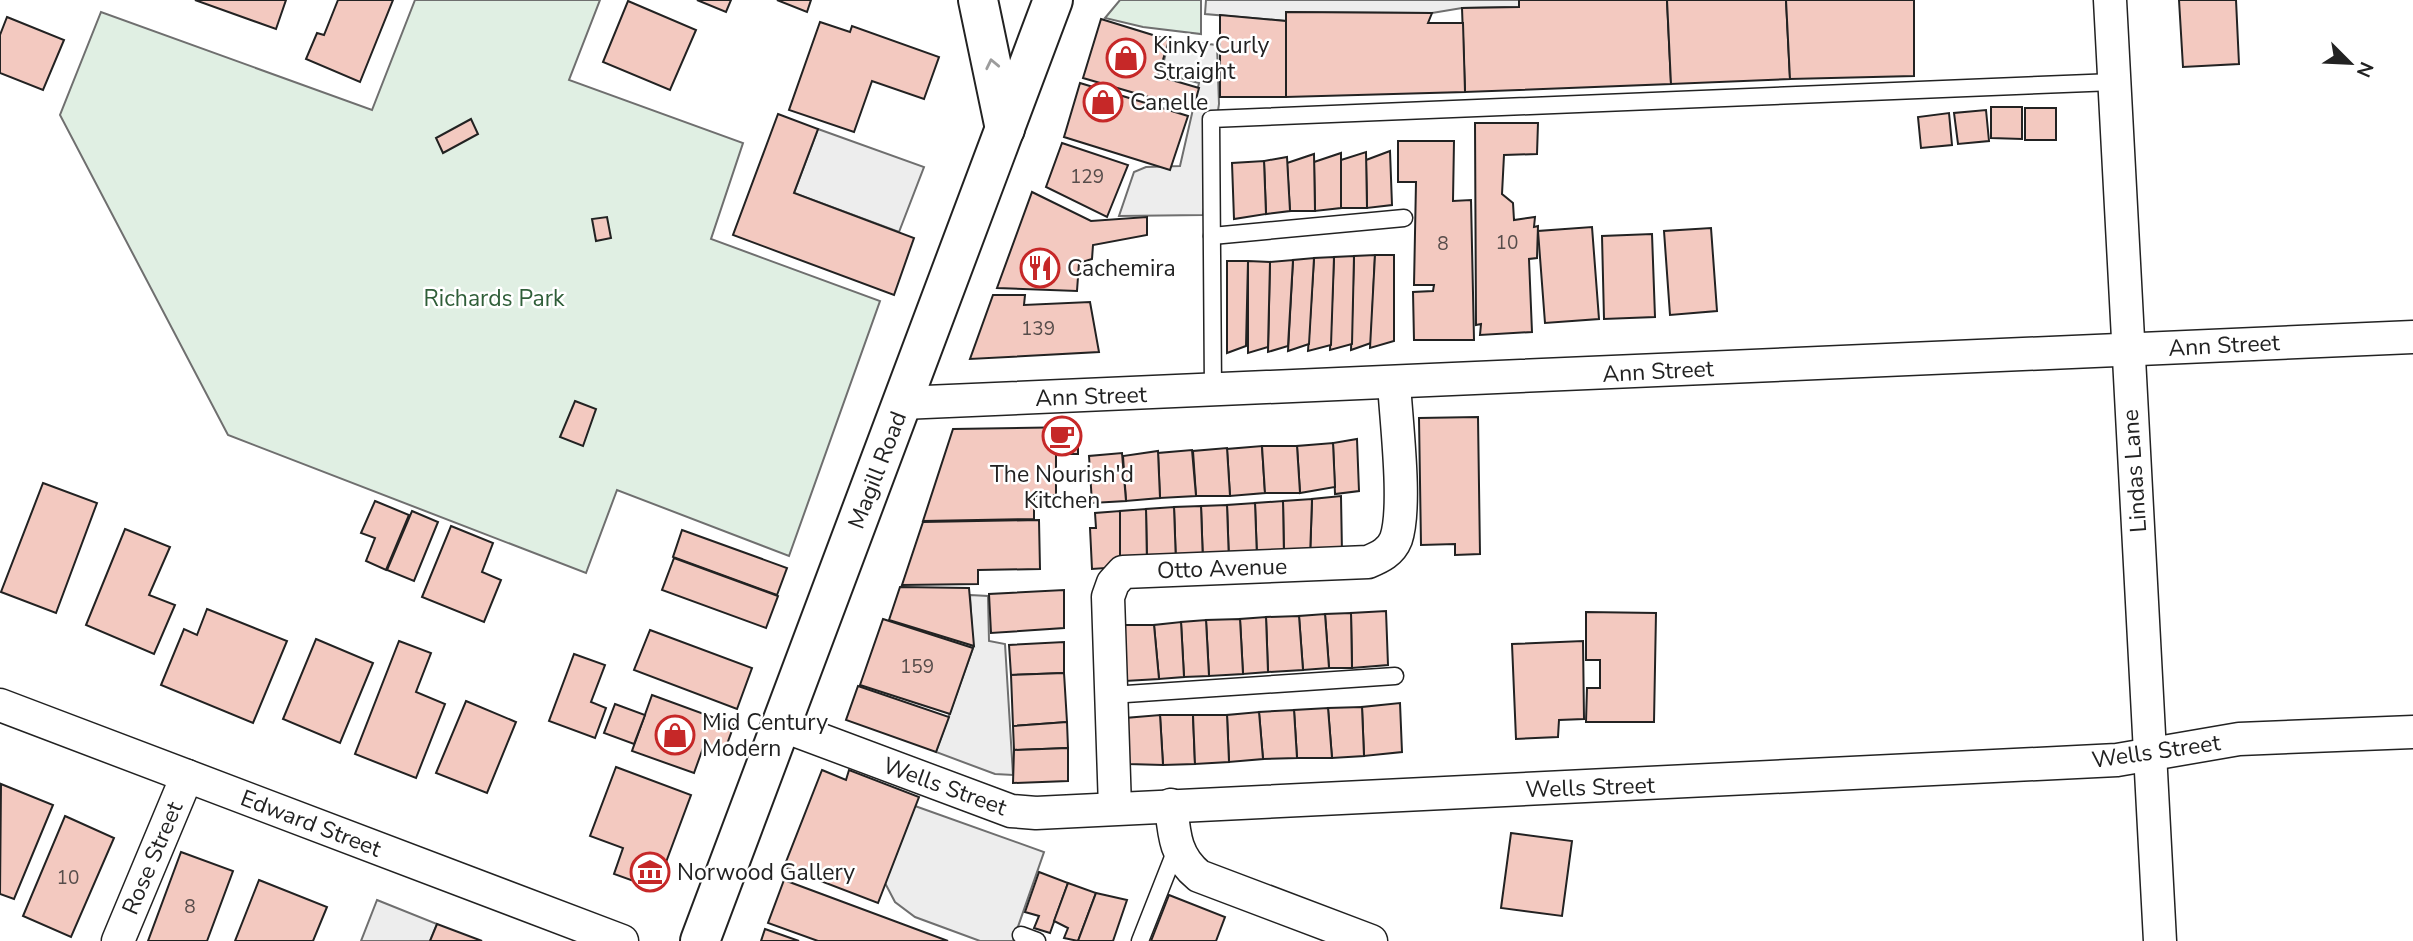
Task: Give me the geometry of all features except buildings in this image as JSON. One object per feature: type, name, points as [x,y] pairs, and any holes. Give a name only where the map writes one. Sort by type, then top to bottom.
[{"type":"main road","points":[[978,0],[1005,129]]},
{"type":"main road","name":"Magill Road","points":[[700,941],[1054,0]]},
{"type":"street","name":"Lindas Lane","points":[[2110,0],[2160,941]]},
{"type":"street","name":"Ann Street","points":[[902,403],[2413,337]]},
{"type":"street","name":"Otto Avenue","points":[[1115,808],[1108,597],[1113,583],[1123,572],[1368,562],[1385,555],[1395,541],[1400,514],[1394,383]]},
{"type":"street","name":"Edward Street","points":[[0,705],[622,941]]},
{"type":"street","name":"Wells Street","points":[[782,726],[1011,811],[1035,813],[1799,778],[2117,760],[2239,739],[2413,732]]},
{"type":"street","name":"Rose Street","points":[[118,941],[187,776]]},
{"type":"street","points":[[1171,805],[1177,847],[1189,868],[1210,883],[1371,941]]},
{"type":"lane","points":[[1213,390],[1211,119],[2114,82]]},
{"type":"lane","points":[[1212,236],[1404,218]]},
{"type":"lane","points":[[1111,695],[1395,677]]},
{"type":"lane","points":[[1140,941],[1177,847]]},
{"type":"lane","points":[[1021,935],[1037,941]]},
{"type":"green space","name":"Richards Park","points":[[415,0],[600,0],[569,80],[743,143],[711,239],[880,301],[789,556],[617,490],[586,573],[228,435],[60,115],[101,12],[372,110]]},
{"type":"green space","points":[[1120,0],[1201,0],[1201,34],[1143,27],[1105,18]]},
{"type":"shaded area","points":[[1206,0],[1519,0],[1519,7],[1462,8],[1432,13],[1287,12],[1286,21],[1205,14]]},
{"type":"shaded area","points":[[1169,40],[1217,45],[1219,104],[1203,215],[1119,216],[1134,172],[1146,167],[1180,166],[1199,83],[1161,73]]},
{"type":"shaded area","points":[[818,129],[924,167],[899,232],[794,193]]},
{"type":"shaded area","points":[[970,595],[988,596],[989,641],[1005,644],[1013,775],[995,774],[936,752],[973,648]]},
{"type":"shaded area","points":[[915,806],[1044,852],[1013,941],[980,941],[915,917],[895,902],[885,883]]},
{"type":"shaded area","points":[[377,900],[437,924],[430,941],[361,941]]},
{"type":"place","name":"Kinky Curly Straight","points":[[1126,58]]},
{"type":"place","name":"Canelle","points":[[1103,102]]},
{"type":"place","name":"Cachemira","points":[[1040,268]]},
{"type":"place","name":"The Nourish'd Kitchen","points":[[1062,436]]},
{"type":"place","name":"Mid Century Modern","points":[[675,735]]},
{"type":"place","name":"Norwood Gallery","points":[[650,872]]}]
